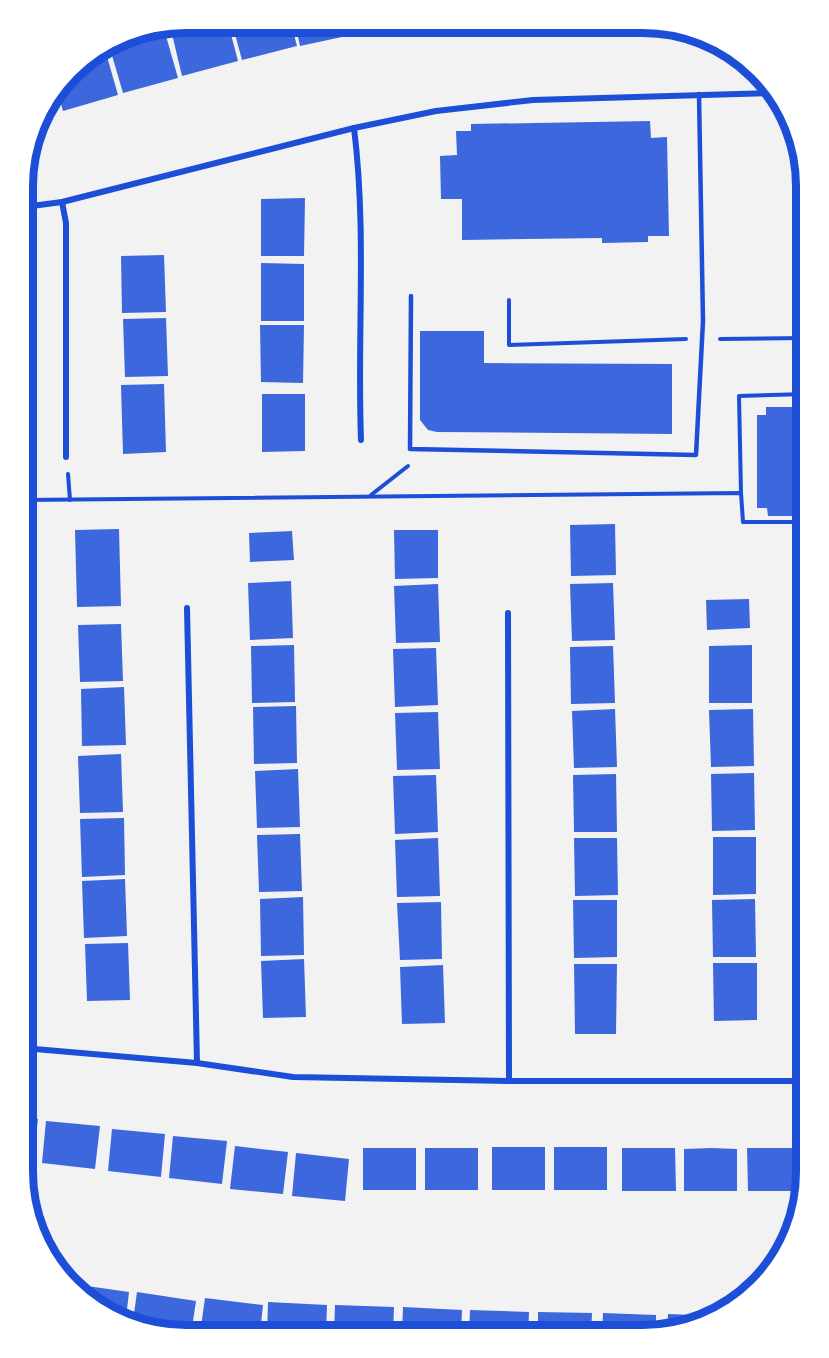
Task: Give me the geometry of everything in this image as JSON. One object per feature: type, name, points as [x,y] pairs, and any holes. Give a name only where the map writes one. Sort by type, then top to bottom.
[{"type":"street","points":[[33,206],[62,202],[354,128],[436,111],[533,100],[764,93]]},
{"type":"street","points":[[354,128],[362,222],[361,440]]},
{"type":"street","points":[[62,202],[66,231],[66,457]]},
{"type":"street","points":[[187,608],[197,1063]]},
{"type":"street","points":[[508,613],[509,1081]]},
{"type":"street","points":[[33,1049],[197,1063],[293,1077],[509,1081],[796,1081]]},
{"type":"lane","points":[[411,296],[410,449],[696,454],[703,339],[699,94]]},
{"type":"path","points":[[509,300],[509,345],[796,338]]},
{"type":"path","points":[[796,394],[739,396],[743,522],[796,522]]},
{"type":"path","points":[[370,495],[409,465],[410,449]]},
{"type":"path","points":[[68,473],[70,500]]},
{"type":"path","points":[[33,501],[370,495],[741,493]]},
{"type":"building","points":[[231,33],[238,61],[182,76],[172,34]]},
{"type":"building","points":[[235,33],[294,33],[297,46],[242,60]]},
{"type":"building","points":[[297,33],[356,33],[356,34],[300,46]]},
{"type":"building","points":[[166,36],[178,78],[123,93],[112,52]]},
{"type":"building","points":[[107,55],[118,95],[63,111],[60,100],[65,93],[85,71]]},
{"type":"building","points":[[650,121],[651,138],[667,137],[669,236],[648,236],[648,242],[602,243],[602,238],[462,240],[462,199],[441,199],[440,156],[457,155],[456,131],[471,131],[471,124]]},
{"type":"building","points":[[305,198],[304,256],[261,256],[261,199]]},
{"type":"building","points":[[164,255],[166,312],[122,313],[121,256]]},
{"type":"building","points":[[261,263],[304,264],[304,321],[261,321]]},
{"type":"building","points":[[166,318],[168,376],[125,377],[123,319]]},
{"type":"building","points":[[260,325],[304,325],[303,383],[261,382]]},
{"type":"building","points":[[420,331],[484,331],[484,363],[672,364],[672,434],[437,432],[428,430],[420,420]]},
{"type":"building","points":[[164,384],[166,452],[123,454],[121,385]]},
{"type":"building","points":[[262,394],[305,394],[305,451],[262,452]]},
{"type":"building","points":[[766,407],[796,407],[796,516],[768,516],[767,508],[757,508],[757,415],[766,415]]},
{"type":"building","points":[[615,524],[616,575],[571,576],[570,525]]},
{"type":"building","points":[[119,529],[121,606],[77,607],[75,530]]},
{"type":"building","points":[[394,530],[438,530],[438,578],[395,579]]},
{"type":"building","points":[[292,531],[294,560],[250,562],[249,533]]},
{"type":"building","points":[[291,581],[293,638],[250,640],[248,583]]},
{"type":"building","points":[[613,583],[615,640],[572,641],[570,584]]},
{"type":"building","points":[[438,584],[440,642],[396,643],[394,586]]},
{"type":"building","points":[[749,599],[750,628],[707,630],[706,600]]},
{"type":"building","points":[[121,624],[123,681],[80,682],[78,625]]},
{"type":"building","points":[[294,645],[295,702],[252,703],[251,646]]},
{"type":"building","points":[[752,645],[752,703],[709,703],[709,646]]},
{"type":"building","points":[[613,646],[615,703],[571,704],[570,647]]},
{"type":"building","points":[[436,648],[438,705],[395,707],[393,649]]},
{"type":"building","points":[[124,687],[126,745],[82,746],[81,689]]},
{"type":"building","points":[[296,706],[297,763],[254,764],[253,707]]},
{"type":"building","points":[[615,709],[617,767],[574,768],[572,711]]},
{"type":"building","points":[[753,709],[754,766],[711,767],[709,710]]},
{"type":"building","points":[[438,712],[440,769],[397,770],[395,713]]},
{"type":"building","points":[[121,754],[123,812],[80,813],[78,756]]},
{"type":"building","points":[[298,769],[300,827],[257,828],[255,771]]},
{"type":"building","points":[[754,773],[755,830],[712,831],[711,774]]},
{"type":"building","points":[[616,774],[617,832],[574,832],[573,775]]},
{"type":"building","points":[[436,775],[438,832],[395,834],[393,776]]},
{"type":"building","points":[[124,818],[125,875],[82,877],[80,819]]},
{"type":"building","points":[[300,834],[302,891],[259,892],[257,835]]},
{"type":"building","points":[[713,837],[756,837],[756,894],[713,895]]},
{"type":"building","points":[[438,838],[440,896],[397,897],[395,840]]},
{"type":"building","points":[[574,838],[617,838],[618,895],[575,896]]},
{"type":"building","points":[[125,879],[127,936],[84,938],[82,881]]},
{"type":"building","points":[[303,897],[304,955],[261,956],[260,899]]},
{"type":"building","points":[[755,899],[756,957],[713,957],[712,900]]},
{"type":"building","points":[[573,900],[617,900],[617,957],[574,958]]},
{"type":"building","points":[[441,902],[442,959],[400,960],[397,903]]},
{"type":"building","points":[[128,943],[130,1000],[87,1001],[85,944]]},
{"type":"building","points":[[304,959],[306,1017],[263,1018],[261,961]]},
{"type":"building","points":[[713,963],[757,963],[757,1020],[714,1021]]},
{"type":"building","points":[[574,964],[617,964],[616,1034],[575,1034]]},
{"type":"building","points":[[443,965],[445,1023],[402,1024],[400,967]]},
{"type":"building","points":[[33,1119],[38,1119],[33,1162]]},
{"type":"building","points":[[46,1121],[100,1126],[95,1169],[42,1163]]},
{"type":"building","points":[[112,1129],[165,1134],[161,1177],[108,1171]]},
{"type":"building","points":[[173,1136],[227,1141],[222,1184],[169,1178]]},
{"type":"building","points":[[235,1146],[288,1152],[283,1194],[230,1189]]},
{"type":"building","points":[[492,1147],[545,1147],[545,1190],[492,1190]]},
{"type":"building","points":[[554,1147],[607,1147],[607,1190],[554,1190]]},
{"type":"building","points":[[363,1148],[416,1148],[416,1190],[363,1190]]},
{"type":"building","points":[[425,1148],[478,1148],[478,1190],[425,1190]]},
{"type":"building","points":[[622,1148],[675,1148],[676,1191],[622,1191]]},
{"type":"building","points":[[747,1148],[796,1148],[795,1191],[748,1191]]},
{"type":"building","points":[[684,1149],[737,1149],[737,1191],[684,1191]]},
{"type":"building","points":[[296,1153],[349,1159],[345,1201],[292,1196]]},
{"type":"building","points":[[85,1286],[129,1292],[127,1313],[109,1305]]},
{"type":"building","points":[[137,1292],[196,1301],[192,1325],[166,1324],[134,1315]]},
{"type":"building","points":[[205,1298],[263,1305],[261,1325],[201,1325]]},
{"type":"building","points":[[268,1302],[327,1305],[326,1325],[267,1325]]},
{"type":"building","points":[[335,1305],[394,1307],[393,1325],[334,1325]]},
{"type":"building","points":[[403,1307],[462,1310],[461,1325],[402,1325]]},
{"type":"building","points":[[470,1310],[529,1312],[528,1325],[469,1325]]},
{"type":"building","points":[[538,1312],[592,1313],[591,1325],[538,1325]]},
{"type":"building","points":[[603,1313],[656,1315],[656,1325],[602,1325]]},
{"type":"building","points":[[668,1314],[696,1315],[673,1322],[667,1323]]}]
